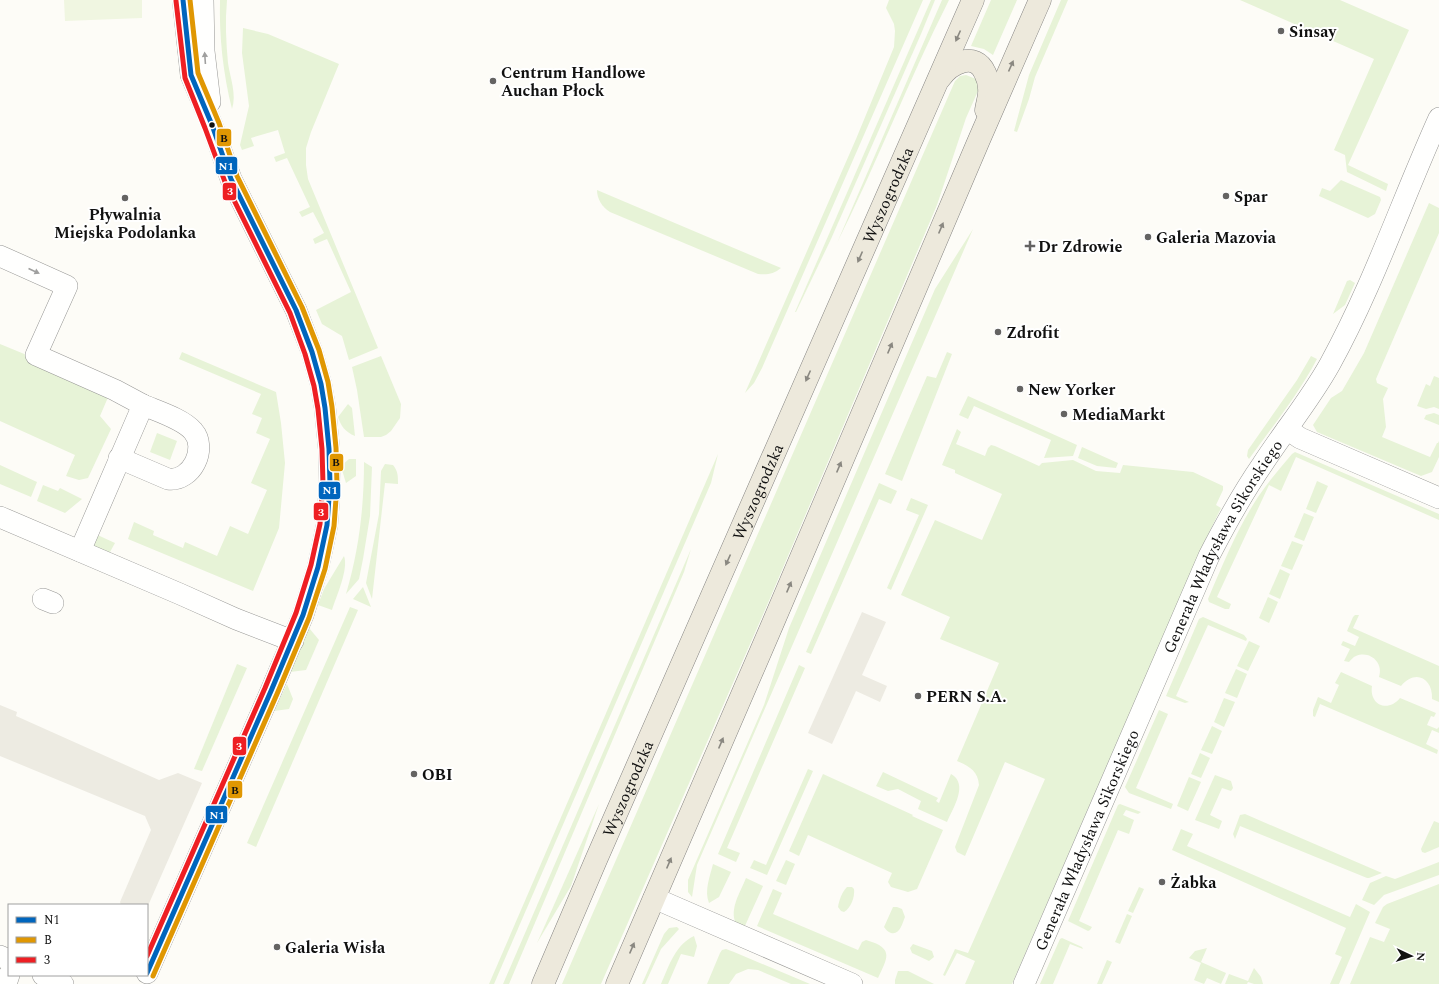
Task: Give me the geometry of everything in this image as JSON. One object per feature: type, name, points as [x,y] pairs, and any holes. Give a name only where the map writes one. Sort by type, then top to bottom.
[{"type":"main road","name":"Wyszogrodzka","points":[[543,984],[973,0]]},
{"type":"main road","points":[[617,984],[1040,0]]},
{"type":"main road","points":[[939,80],[943,74],[962,61],[970,60],[978,62],[982,67],[989,87],[979,140]]},
{"type":"street","points":[[148,972],[293,641],[311,593],[327,525],[330,472],[328,431],[323,395],[316,367],[303,327],[286,289],[231,179],[212,125],[191,75],[183,0]]},
{"type":"street","points":[[203,0],[206,65],[212,125]]},
{"type":"street","name":"Generała Władysława Sikorskiego","points":[[1024,984],[1209,556],[1239,499],[1318,384],[1344,337],[1439,118]]},
{"type":"street","points":[[0,256],[67,286],[36,355],[115,390],[142,405],[183,423],[192,429],[198,438],[198,453],[196,462],[182,478],[174,480],[168,479],[119,458]]},
{"type":"street","points":[[80,551],[142,405]]},
{"type":"street","points":[[1287,429],[1300,438],[1437,492]]},
{"type":"street","points":[[0,517],[236,619],[293,641]]},
{"type":"street","points":[[654,898],[852,984]]},
{"type":"street","points":[[44,976],[63,984]]},
{"type":"green space","points":[[64,0],[142,0],[142,18],[65,21]]},
{"type":"green space","points":[[220,0],[227,0],[226,39],[228,63],[234,98],[232,109],[222,55]]},
{"type":"green space","points":[[889,0],[923,0],[762,368],[754,383],[745,393],[856,139],[894,47],[894,24],[886,8]]},
{"type":"green space","points":[[931,0],[935,0],[921,34],[831,239],[795,312]]},
{"type":"green space","points":[[942,0],[949,0],[920,60],[852,213],[837,243]]},
{"type":"green space","points":[[991,0],[1017,0],[993,55],[984,49],[971,46]]},
{"type":"green space","points":[[1061,0],[1068,0],[1035,77],[1017,132],[1014,131],[1029,75]]},
{"type":"green space","points":[[1240,0],[1340,0],[1409,30],[1348,165],[1388,184],[1386,191],[1347,172],[1345,155],[1334,150],[1374,59]]},
{"type":"green space","points":[[243,28],[268,34],[339,64],[311,132],[306,148],[306,165],[308,179],[378,348],[349,360],[342,336],[322,324],[316,310],[351,292],[327,239],[315,244],[313,239],[324,233],[313,212],[302,217],[299,212],[310,207],[287,158],[276,162],[274,157],[285,153],[278,130],[251,138],[254,146],[242,150],[240,145],[249,106],[242,53]]},
{"type":"green space","points":[[966,75],[976,79],[978,91],[966,118],[937,205],[768,603],[601,984],[562,984],[955,81],[960,76]]},
{"type":"green space","points":[[1341,180],[1380,197],[1381,200],[1375,214],[1368,218],[1319,196],[1322,188],[1330,191]]},
{"type":"green space","points":[[597,190],[781,268],[770,274],[758,274],[610,212],[600,202]]},
{"type":"green space","points":[[1429,203],[1439,208],[1439,233],[1376,379],[1377,383],[1388,388],[1383,399],[1386,427],[1382,437],[1430,457],[1439,441],[1439,457],[1432,472],[1421,476],[1317,432],[1313,425],[1331,398],[1342,391],[1364,353]]},
{"type":"green space","points":[[973,229],[697,865],[692,897],[688,892],[688,880],[764,705],[789,628],[935,289]]},
{"type":"green space","points":[[1350,280],[1355,283],[1345,305],[1333,314],[1347,281]]},
{"type":"green space","points":[[0,344],[34,358],[109,395],[100,416],[111,429],[88,478],[79,480],[66,476],[75,455],[0,421]]},
{"type":"green space","points":[[182,352],[276,392],[285,463],[279,528],[253,591],[128,539],[134,522],[154,531],[153,535],[183,548],[185,542],[217,556],[230,526],[248,534],[267,490],[251,483],[270,439],[256,433],[262,418],[252,414],[261,394],[179,359]]},
{"type":"green space","points":[[947,352],[952,354],[902,481],[885,474],[927,376],[936,378]]},
{"type":"green space","points":[[381,356],[401,404],[400,418],[391,431],[386,435],[381,437],[364,437],[352,367]]},
{"type":"green space","points":[[1311,356],[1317,359],[1310,372],[1285,410],[1249,459],[1247,456],[1248,450],[1297,380]]},
{"type":"green space","points":[[1434,376],[1439,378],[1439,409],[1434,407],[1426,409],[1417,406],[1426,384],[1430,386]]},
{"type":"green space","points":[[968,396],[1077,445],[1073,456],[1044,458],[1051,440],[974,406],[968,419],[959,415]]},
{"type":"green space","points":[[348,404],[352,408],[355,436],[344,428],[338,417]]},
{"type":"green space","points":[[1434,413],[1439,415],[1439,425],[1424,419],[1426,415]]},
{"type":"green space","points":[[957,429],[961,432],[956,444],[985,456],[991,445],[1039,466],[1042,463],[1073,460],[1096,471],[1120,473],[1123,465],[1193,472],[1223,486],[1223,490],[1216,505],[1221,508],[1200,551],[1012,984],[965,984],[975,961],[957,953],[945,976],[943,975],[955,949],[968,953],[1045,779],[1005,762],[965,856],[957,852],[955,847],[979,785],[975,773],[957,761],[999,663],[940,639],[950,617],[901,595],[935,520],[982,540],[1002,494],[955,473],[955,470],[942,465]]},
{"type":"green space","points":[[157,433],[177,441],[170,460],[150,452]]},
{"type":"green space","points":[[1082,447],[1118,463],[1116,468],[1097,466],[1078,458]]},
{"type":"green space","points":[[1295,452],[1439,514],[1439,520],[1296,457],[1281,491],[1269,485],[1217,597],[1231,604],[1229,609],[1225,609],[1209,602],[1208,599],[1225,560],[1250,509],[1270,480]]},
{"type":"green space","points":[[718,454],[711,483],[494,984],[489,984]]},
{"type":"green space","points":[[349,459],[356,459],[356,476],[346,483],[342,465]]},
{"type":"green space","points":[[364,462],[372,467],[370,516],[359,579],[346,594],[351,578],[360,528]]},
{"type":"green space","points":[[385,464],[393,465],[395,467],[398,484],[385,483],[372,599],[366,583],[379,514],[381,471]]},
{"type":"green space","points":[[0,465],[37,482],[31,497],[0,484]]},
{"type":"green space","points":[[1317,481],[1328,486],[1316,513],[1306,509]]},
{"type":"green space","points":[[879,483],[897,491],[891,504],[879,499],[811,654],[806,652]]},
{"type":"green space","points":[[43,485],[58,491],[60,488],[82,499],[65,513],[37,501]]},
{"type":"green space","points":[[911,498],[928,505],[891,590],[887,588],[919,515],[906,510]]},
{"type":"green space","points":[[1304,513],[1314,517],[1304,541],[1294,537]]},
{"type":"green space","points":[[91,532],[115,543],[110,552],[95,548]]},
{"type":"green space","points":[[1292,541],[1303,545],[1292,570],[1281,566]]},
{"type":"green space","points":[[691,549],[684,572],[509,984],[503,984]]},
{"type":"green space","points":[[344,556],[345,568],[332,610],[318,605],[324,589]]},
{"type":"green space","points":[[1280,569],[1290,574],[1280,599],[1269,594]]},
{"type":"green space","points":[[363,587],[371,607],[353,599]]},
{"type":"green space","points":[[1268,597],[1278,602],[1269,623],[1259,618]]},
{"type":"green space","points":[[350,607],[358,610],[256,847],[247,843]]},
{"type":"green space","points":[[1355,615],[1359,615],[1353,628],[1439,666],[1439,702],[1432,699],[1430,686],[1422,678],[1412,678],[1401,686],[1379,677],[1380,672],[1378,663],[1371,656],[1355,656],[1349,662],[1344,661],[1350,649],[1341,645],[1343,641],[1355,646],[1359,637],[1347,631]]},
{"type":"green space","points":[[1203,617],[1244,635],[1247,639],[1246,641],[1208,625],[1176,696],[1189,702],[1185,703],[1166,696],[1199,619]]},
{"type":"green space","points":[[309,628],[319,640],[306,670],[290,672]]},
{"type":"green space","points":[[1249,641],[1260,646],[1248,671],[1237,666]]},
{"type":"green space","points":[[237,664],[247,668],[202,771],[194,769]]},
{"type":"green space","points":[[799,665],[805,668],[727,848],[740,853],[736,862],[718,854]]},
{"type":"green space","points":[[1236,669],[1247,674],[1237,698],[1225,693]]},
{"type":"green space","points":[[1341,672],[1372,686],[1373,698],[1380,705],[1390,705],[1395,703],[1400,698],[1436,713],[1434,717],[1431,716],[1427,725],[1437,729],[1439,727],[1439,733],[1432,730],[1426,744],[1438,750],[1437,754],[1320,704],[1315,717],[1313,716],[1313,710],[1318,697],[1331,703],[1339,685],[1335,683]]},
{"type":"green space","points":[[287,684],[293,699],[289,709],[274,711]]},
{"type":"green space","points":[[1224,698],[1235,702],[1224,727],[1214,722]]},
{"type":"green space","points":[[1159,710],[1168,714],[1136,788],[1173,804],[1171,809],[1129,793],[1125,787]]},
{"type":"green space","points":[[1212,726],[1222,731],[1212,754],[1201,750]]},
{"type":"green space","points":[[1200,753],[1210,758],[1201,778],[1191,774]]},
{"type":"green space","points":[[808,769],[813,771],[767,875],[750,868],[754,860],[766,865]]},
{"type":"green space","points":[[883,772],[938,798],[936,801],[939,803],[951,774],[956,778],[959,784],[959,790],[956,803],[947,822],[918,809],[921,801],[898,789],[888,791],[876,786]]},
{"type":"green space","points":[[823,774],[943,830],[917,889],[908,892],[891,887],[888,882],[892,873],[808,835],[799,856],[789,851]]},
{"type":"green space","points":[[1215,775],[1231,781],[1233,788],[1231,791],[1222,788],[1210,815],[1222,821],[1219,829],[1195,820]]},
{"type":"green space","points":[[1189,777],[1201,782],[1188,811],[1177,806]]},
{"type":"green space","points":[[599,804],[571,886],[537,943]]},
{"type":"green space","points":[[1120,804],[1141,812],[1138,814],[1126,810],[1123,815],[1134,820],[1129,834],[1118,830],[1079,921],[1092,927],[1088,931],[1068,921],[1118,805]]},
{"type":"green space","points":[[1245,814],[1382,873],[1367,878],[1240,826],[1235,839],[1233,834],[1240,815]]},
{"type":"green space","points":[[1434,821],[1439,823],[1439,847],[1425,853],[1422,852],[1421,849]]},
{"type":"green space","points":[[1181,829],[1193,834],[1187,846],[1350,917],[1356,904],[1370,912],[1339,984],[1330,984],[1342,957],[1335,954],[1346,928],[1172,850]]},
{"type":"green space","points":[[786,860],[795,864],[786,885],[776,881]]},
{"type":"green space","points":[[1439,862],[1439,875],[1384,895],[1374,905],[1362,900],[1370,883],[1386,876],[1395,879]]},
{"type":"green space","points":[[713,864],[731,872],[719,897],[709,903],[707,889]]},
{"type":"green space","points":[[746,878],[763,886],[744,928],[736,924],[734,913],[736,901]]},
{"type":"green space","points":[[1439,884],[1439,984],[1350,984],[1370,937],[1384,942],[1390,929],[1375,923],[1383,907],[1387,904]]},
{"type":"green space","points":[[847,887],[852,887],[854,889],[854,895],[851,905],[844,912],[838,907],[841,896]]},
{"type":"green space","points":[[1139,887],[1144,889],[1133,913],[1128,911]]},
{"type":"green space","points":[[773,889],[782,893],[773,914],[858,950],[862,942],[866,940],[881,946],[885,950],[886,959],[878,978],[757,926]]},
{"type":"green space","points":[[893,907],[902,909],[905,917],[899,931],[891,933],[884,927]]},
{"type":"green space","points":[[1127,914],[1132,916],[1120,944],[1115,942]]},
{"type":"green space","points":[[677,927],[679,929],[661,949],[645,984],[642,984],[664,934],[669,928]]},
{"type":"green space","points":[[694,936],[697,946],[694,957],[681,954],[668,984],[661,984],[677,950],[687,940]]},
{"type":"green space","points":[[1062,938],[1082,947],[1083,949],[1070,944],[1053,984],[1040,984],[1060,939]]},
{"type":"green space","points":[[913,944],[932,951],[934,957],[929,961],[912,953],[910,948]]},
{"type":"green space","points":[[1207,948],[1201,962],[1226,973],[1221,984],[1207,978],[1204,984],[1194,980],[1201,963],[1189,958],[1195,951]]},
{"type":"green space","points":[[726,949],[810,984],[791,984],[758,970],[748,969],[736,974],[729,984],[707,984],[720,953],[722,950]]},
{"type":"green space","points":[[1107,960],[1112,962],[1102,984],[1097,984]]},
{"type":"green space","points":[[1254,968],[1261,977],[1263,984],[1248,982],[1247,984],[1225,984],[1229,974],[1248,981]]},
{"type":"green space","points":[[898,971],[908,971],[934,984],[895,984]]},
{"type":"shaded area","points":[[862,612],[886,622],[862,675],[887,686],[880,702],[856,691],[832,744],[808,733]]},
{"type":"shaded area","points":[[0,705],[17,712],[16,716],[159,780],[178,773],[202,783],[148,906],[148,904],[121,904],[120,902],[151,830],[145,816],[0,756]]},
{"type":"transit line","name":"N1","points":[[148,971],[303,615],[318,567],[327,525],[330,484],[329,449],[325,408],[321,384],[312,352],[296,310],[231,179],[212,125],[191,75],[183,0]]},
{"type":"transit line","name":"B","points":[[153,976],[309,618],[325,569],[334,526],[337,485],[336,448],[332,407],[328,382],[319,350],[302,307],[237,176],[219,123],[198,73],[190,0]]},
{"type":"transit line","name":"3","points":[[148,954],[265,688],[296,613],[311,565],[320,524],[323,484],[322,449],[318,409],[314,386],[305,354],[290,313],[225,182],[185,78],[176,1]]},
{"type":"place","name":"Sinsay","points":[[1281,31]]},
{"type":"place","name":"Centrum Handlowe Auchan Płock","points":[[493,81]]},
{"type":"place","name":"Spar","points":[[1226,196]]},
{"type":"place","name":"Pływalnia Miejska Podolanka","points":[[125,198]]},
{"type":"place","name":"Galeria Mazovia","points":[[1148,237]]},
{"type":"place","name":"Dr Zdrowie","points":[[1030,246]]},
{"type":"place","name":"Zdrofit","points":[[998,332]]},
{"type":"place","name":"New Yorker","points":[[1020,389]]},
{"type":"place","name":"MediaMarkt","points":[[1064,414]]},
{"type":"place","name":"PERN S.A.","points":[[918,696]]},
{"type":"place","name":"OBI","points":[[414,774]]},
{"type":"place","name":"Żabka","points":[[1162,882]]},
{"type":"place","name":"Galeria Wisła","points":[[277,947]]}]
